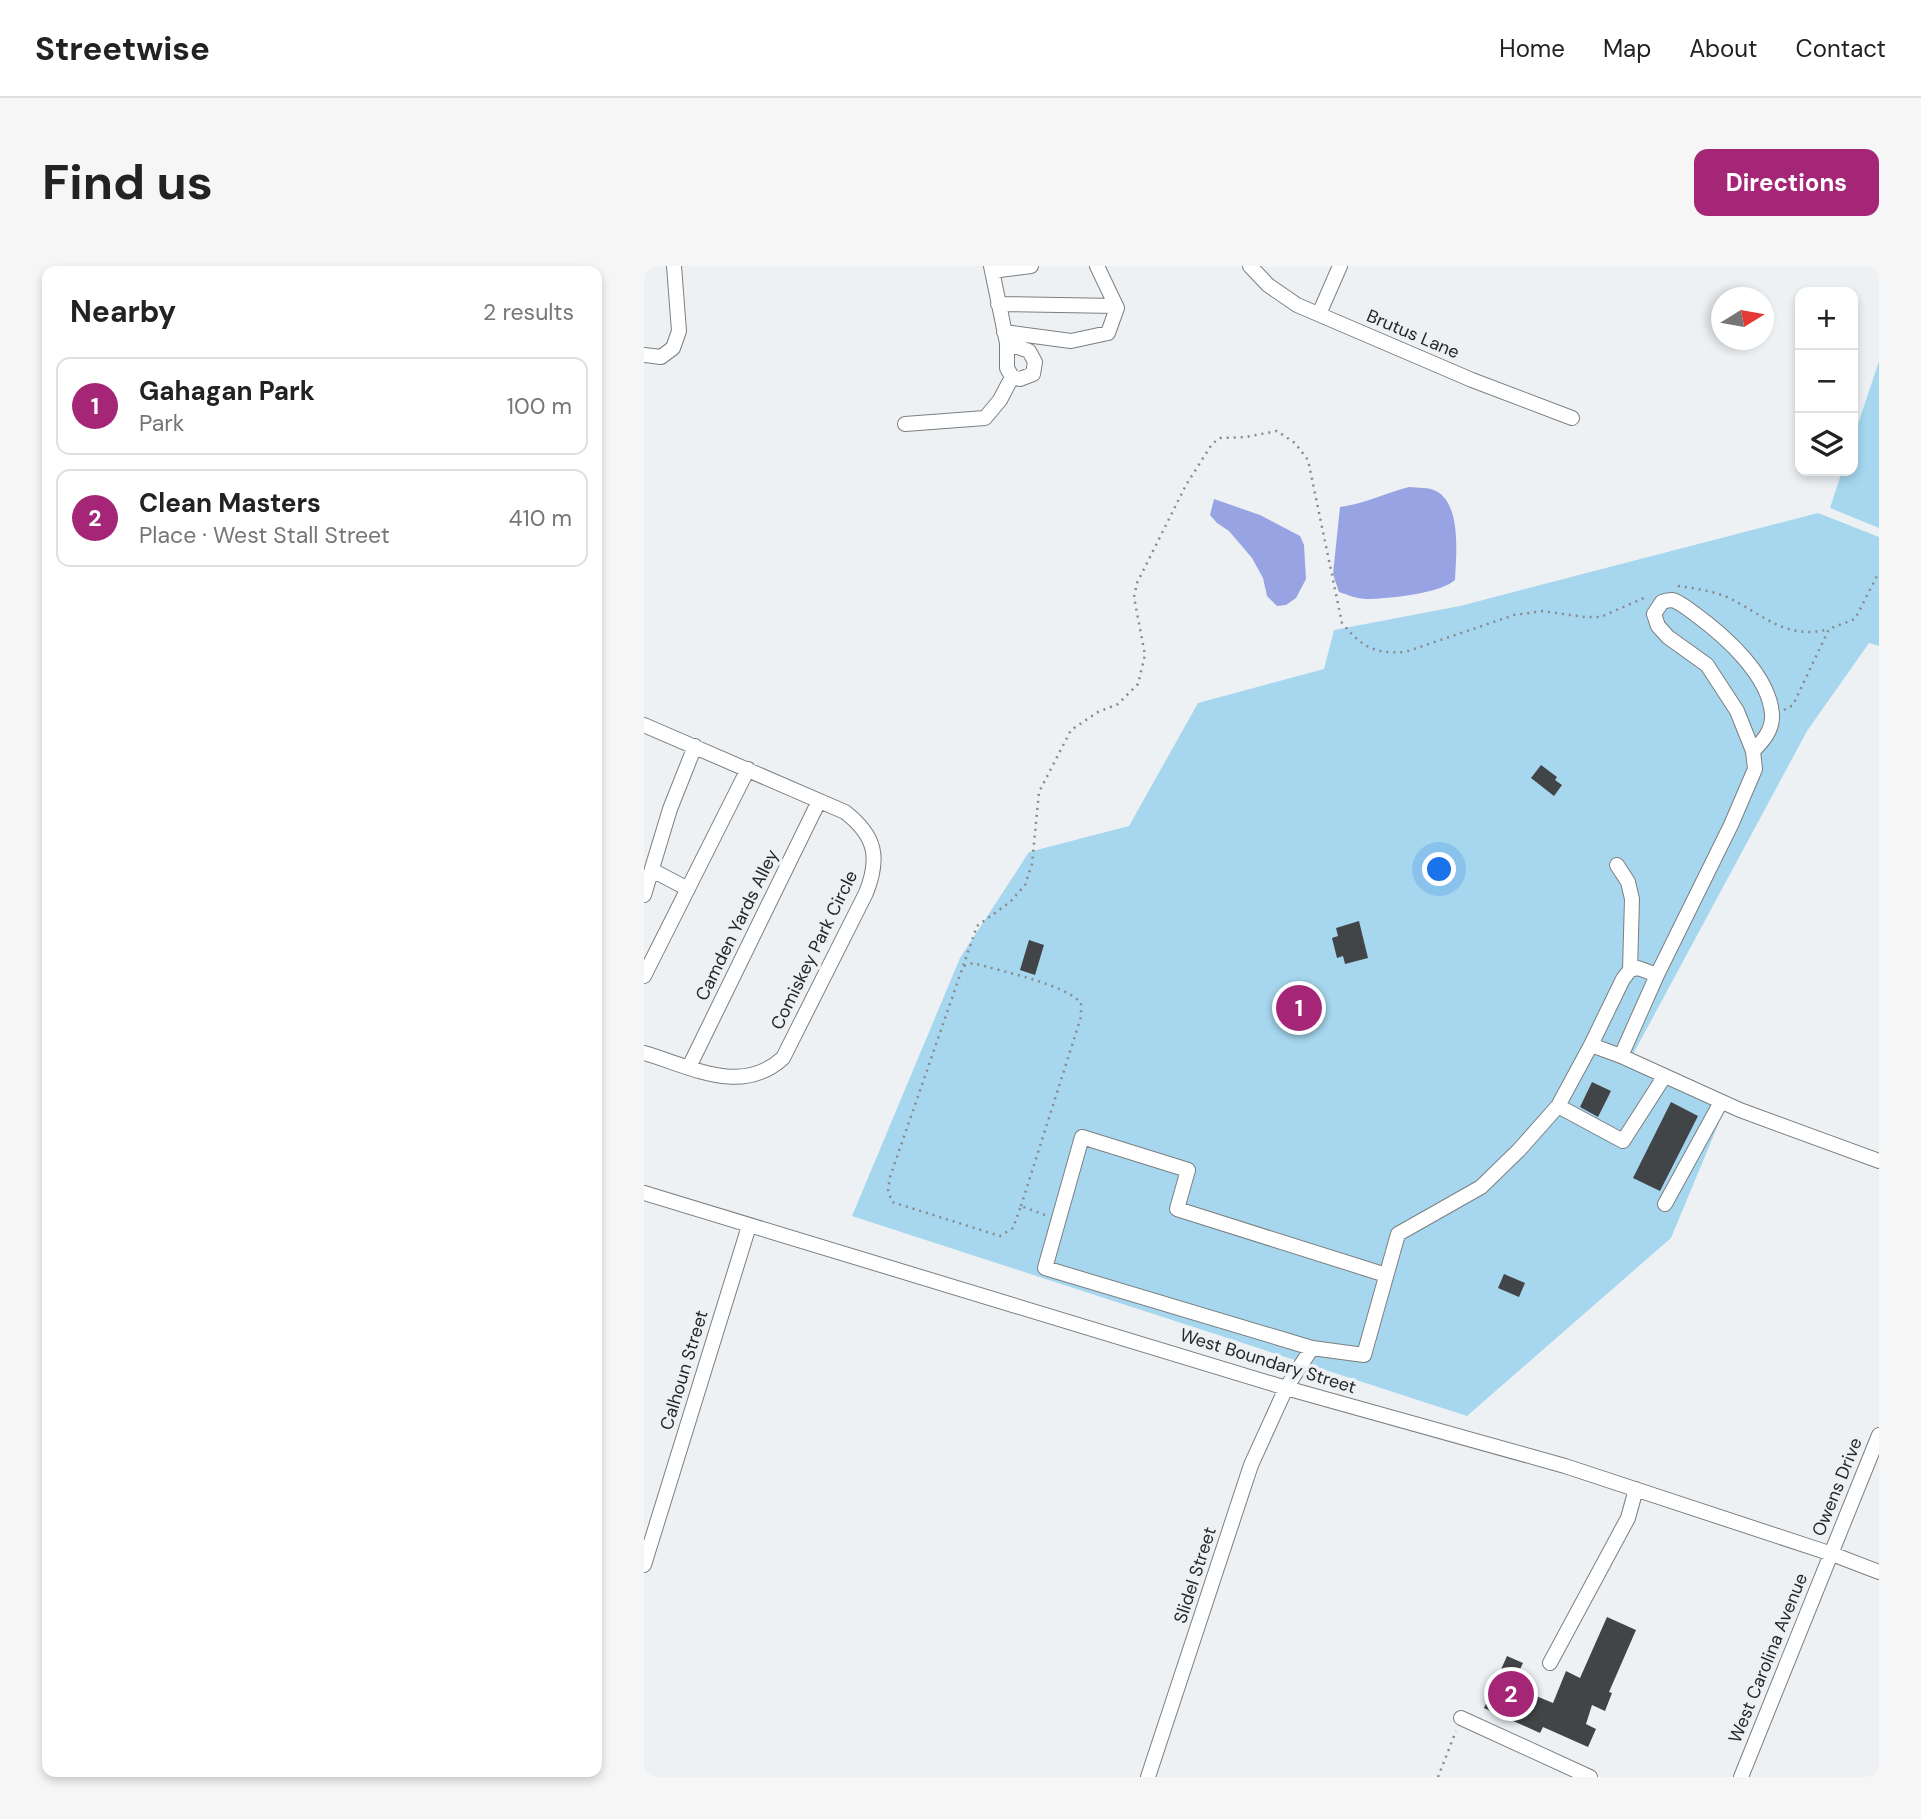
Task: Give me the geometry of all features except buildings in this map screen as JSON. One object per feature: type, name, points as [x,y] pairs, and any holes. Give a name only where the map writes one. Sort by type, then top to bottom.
[{"type":"street","points":[[644,355],[661,356],[673,348],[680,331],[674,266]]},
{"type":"street","points":[[1005,337],[1029,351],[1035,362],[1033,373],[1025,379],[1012,377],[1007,369],[1005,337],[992,269],[1031,266]]},
{"type":"street","points":[[1005,337],[1071,341],[1108,332],[1116,306],[1097,266]]},
{"type":"street","name":"Brutus Lane","points":[[1250,266],[1268,285],[1297,305],[1472,380],[1572,418]]},
{"type":"street","points":[[1319,314],[1340,266]]},
{"type":"street","points":[[998,304],[1116,306]]},
{"type":"street","points":[[905,424],[985,418],[1000,400],[1012,377]]},
{"type":"street","points":[[1621,1056],[1755,769],[1753,751],[1737,711],[1707,665],[1668,637],[1658,626],[1654,614],[1662,602],[1674,600],[1716,629],[1750,665],[1767,695],[1772,716],[1767,736],[1753,751]]},
{"type":"street","name":"Comiskey Park Circle","points":[[644,725],[845,813],[857,822],[872,845],[874,860],[866,893],[783,1058],[763,1073],[731,1079],[644,1053]]},
{"type":"street","points":[[644,895],[670,809],[695,746]]},
{"type":"street","points":[[644,976],[748,769]]},
{"type":"street","name":"Camden Yards Alley","points":[[689,1067],[819,801]]},
{"type":"street","points":[[1386,1275],[1177,1209],[1188,1170],[1082,1137],[1045,1268],[1312,1348],[1364,1355],[1398,1234],[1481,1187],[1558,1106],[1630,970],[1632,899],[1628,883],[1617,865]]},
{"type":"street","points":[[652,870],[688,889]]},
{"type":"street","points":[[1630,970],[1638,968],[1657,975]]},
{"type":"street","points":[[1591,1045],[1721,1102],[1879,1161]]},
{"type":"street","points":[[1558,1106],[1622,1141],[1664,1077]]},
{"type":"street","points":[[1665,1204],[1721,1102]]},
{"type":"street","name":"West Boundary Street","points":[[644,1193],[1286,1388],[1565,1466],[1879,1572]]},
{"type":"street","name":"Calhoun Street","points":[[644,1565],[749,1226]]},
{"type":"street","name":"Slidel Street","points":[[1147,1777],[1251,1465],[1286,1388],[1312,1348]]},
{"type":"street","name":"Owens Drive","points":[[1832,1554],[1879,1435]]},
{"type":"street","points":[[1550,1663],[1628,1518],[1636,1489]]},
{"type":"street","name":"West Carolina Avenue","points":[[1741,1777],[1832,1554]]},
{"type":"street","points":[[1461,1718],[1590,1777]]},
{"type":"path","points":[[963,967],[974,963],[1049,985],[1076,996],[1081,1003],[1081,1017],[1021,1206],[1013,1228],[1000,1236],[892,1202],[889,1197],[890,1177],[977,926],[1010,902],[1025,885],[1032,864],[1038,792],[1071,730],[1098,712],[1118,704],[1139,684],[1145,655],[1134,597],[1137,583],[1199,462],[1220,438],[1246,437],[1277,431],[1295,443],[1308,460],[1342,623],[1355,639],[1371,649],[1387,653],[1405,652],[1514,615],[1543,611],[1601,617],[1651,595]]},
{"type":"path","points":[[1670,588],[1678,586],[1727,597],[1758,616],[1797,633],[1815,633],[1855,619],[1879,572]]},
{"type":"path","points":[[1772,716],[1793,705],[1829,629]]},
{"type":"path","points":[[1021,1206],[1059,1220]]},
{"type":"path","points":[[1438,1777],[1461,1718]]},
{"type":"shaded area","points":[[1879,361],[1879,528],[1830,508],[1840,476],[1858,476],[1858,424]]},
{"type":"shaded area","points":[[1818,513],[1879,537],[1879,646],[1869,643],[1807,731],[1631,1058],[1728,1101],[1671,1238],[1467,1416],[852,1216],[960,958],[1029,852],[1129,826],[1198,703],[1324,669],[1334,630],[1460,606]]},
{"type":"water","points":[[1409,487],[1436,491],[1450,507],[1456,532],[1455,580],[1427,592],[1387,598],[1363,599],[1339,592],[1333,574],[1340,507]]},
{"type":"water","points":[[1214,499],[1260,515],[1300,536],[1304,545],[1306,579],[1296,598],[1286,605],[1277,606],[1267,596],[1263,578],[1252,558],[1229,531],[1210,515]]},
{"type":"place","name":"Gahagan Park","points":[[1299,1008]]},
{"type":"place","name":"Clean Masters","points":[[1511,1694]]}]
